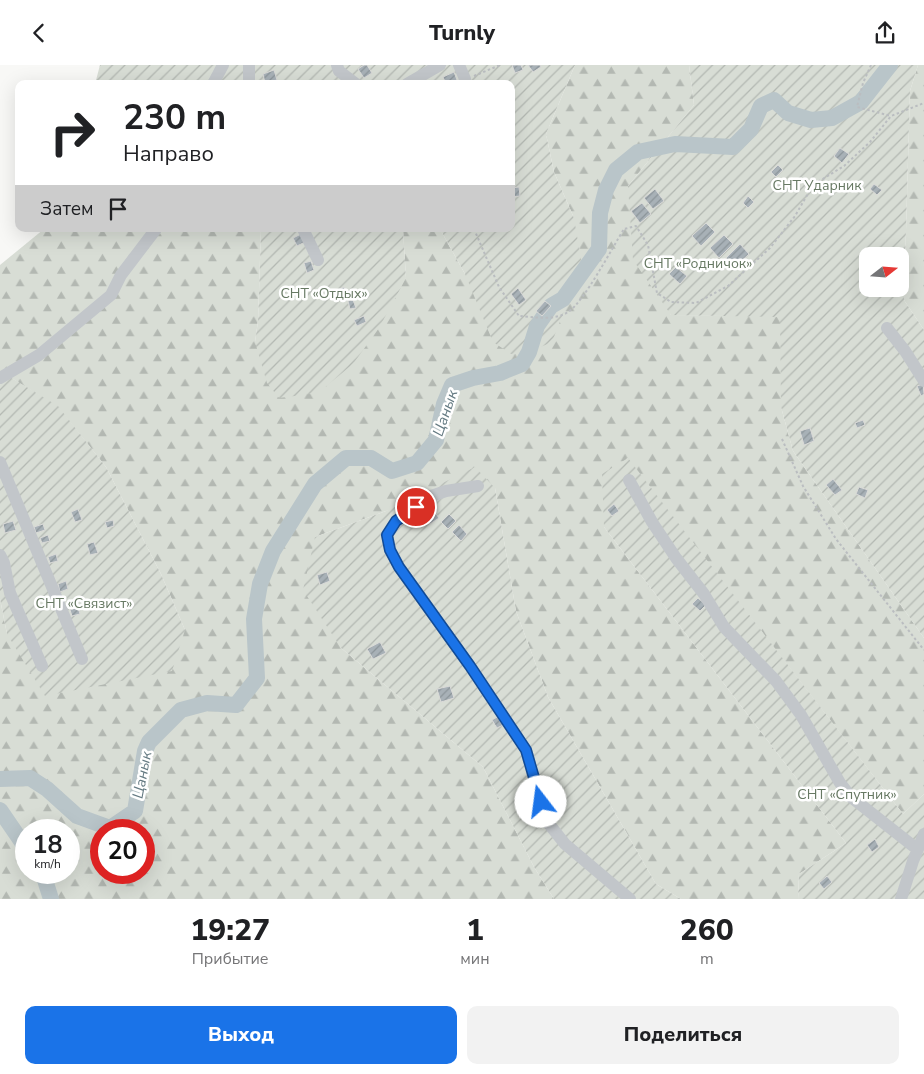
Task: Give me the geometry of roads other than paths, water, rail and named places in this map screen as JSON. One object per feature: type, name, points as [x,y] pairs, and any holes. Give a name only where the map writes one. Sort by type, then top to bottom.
[{"type":"street","points":[[216,80],[223,65]]},
{"type":"street","points":[[249,65],[249,80]]},
{"type":"street","points":[[337,65],[339,71],[351,80]]},
{"type":"street","points":[[414,80],[440,65]]},
{"type":"street","points":[[459,65],[465,79]]},
{"type":"street","points":[[0,378],[39,355],[112,295],[121,275],[154,232]]},
{"type":"street","points":[[304,232],[318,260]]},
{"type":"street","points":[[887,328],[905,351],[924,381]]},
{"type":"street","points":[[0,462],[82,659]]},
{"type":"street","points":[[629,480],[652,523],[704,594],[724,627],[776,681],[801,715],[840,783],[851,797],[917,849]]},
{"type":"street","points":[[478,486],[446,491],[431,496],[396,521],[387,535],[390,550],[399,567],[470,666],[526,750],[545,819],[565,844],[630,899]]},
{"type":"street","points":[[0,555],[4,563],[10,593],[42,666]]},
{"type":"street","points":[[902,899],[917,849],[924,834]]},
{"type":"waterway","name":"Цанык","points":[[0,779],[30,778],[47,789],[77,816],[110,828],[135,811],[145,751],[149,742],[181,710],[207,703],[236,705],[257,678],[254,619],[260,584],[273,551],[315,484],[346,458],[371,458],[392,471],[417,463],[436,440],[444,404],[452,385],[473,378],[500,373],[522,364],[529,352],[537,326],[551,306],[563,299],[599,249],[600,213],[606,190],[616,170],[638,152],[675,144],[733,147],[751,129],[761,106],[774,100],[788,113],[811,120],[832,118],[861,102],[890,65]]},
{"type":"waterway","name":"Цанык","points":[[0,810],[15,832]]},
{"type":"waterway","name":"Цанык","points":[[46,884],[51,899]]},
{"type":"park label","name":"СНТ Ударник","points":[[817,185]]},
{"type":"park label","name":"СНТ «Родничок»","points":[[698,263]]},
{"type":"park label","name":"СНТ «Отдых»","points":[[324,293]]},
{"type":"park label","name":"СНТ «Связист»","points":[[84,603]]},
{"type":"park label","name":"СНТ «Спутник»","points":[[847,794]]}]
